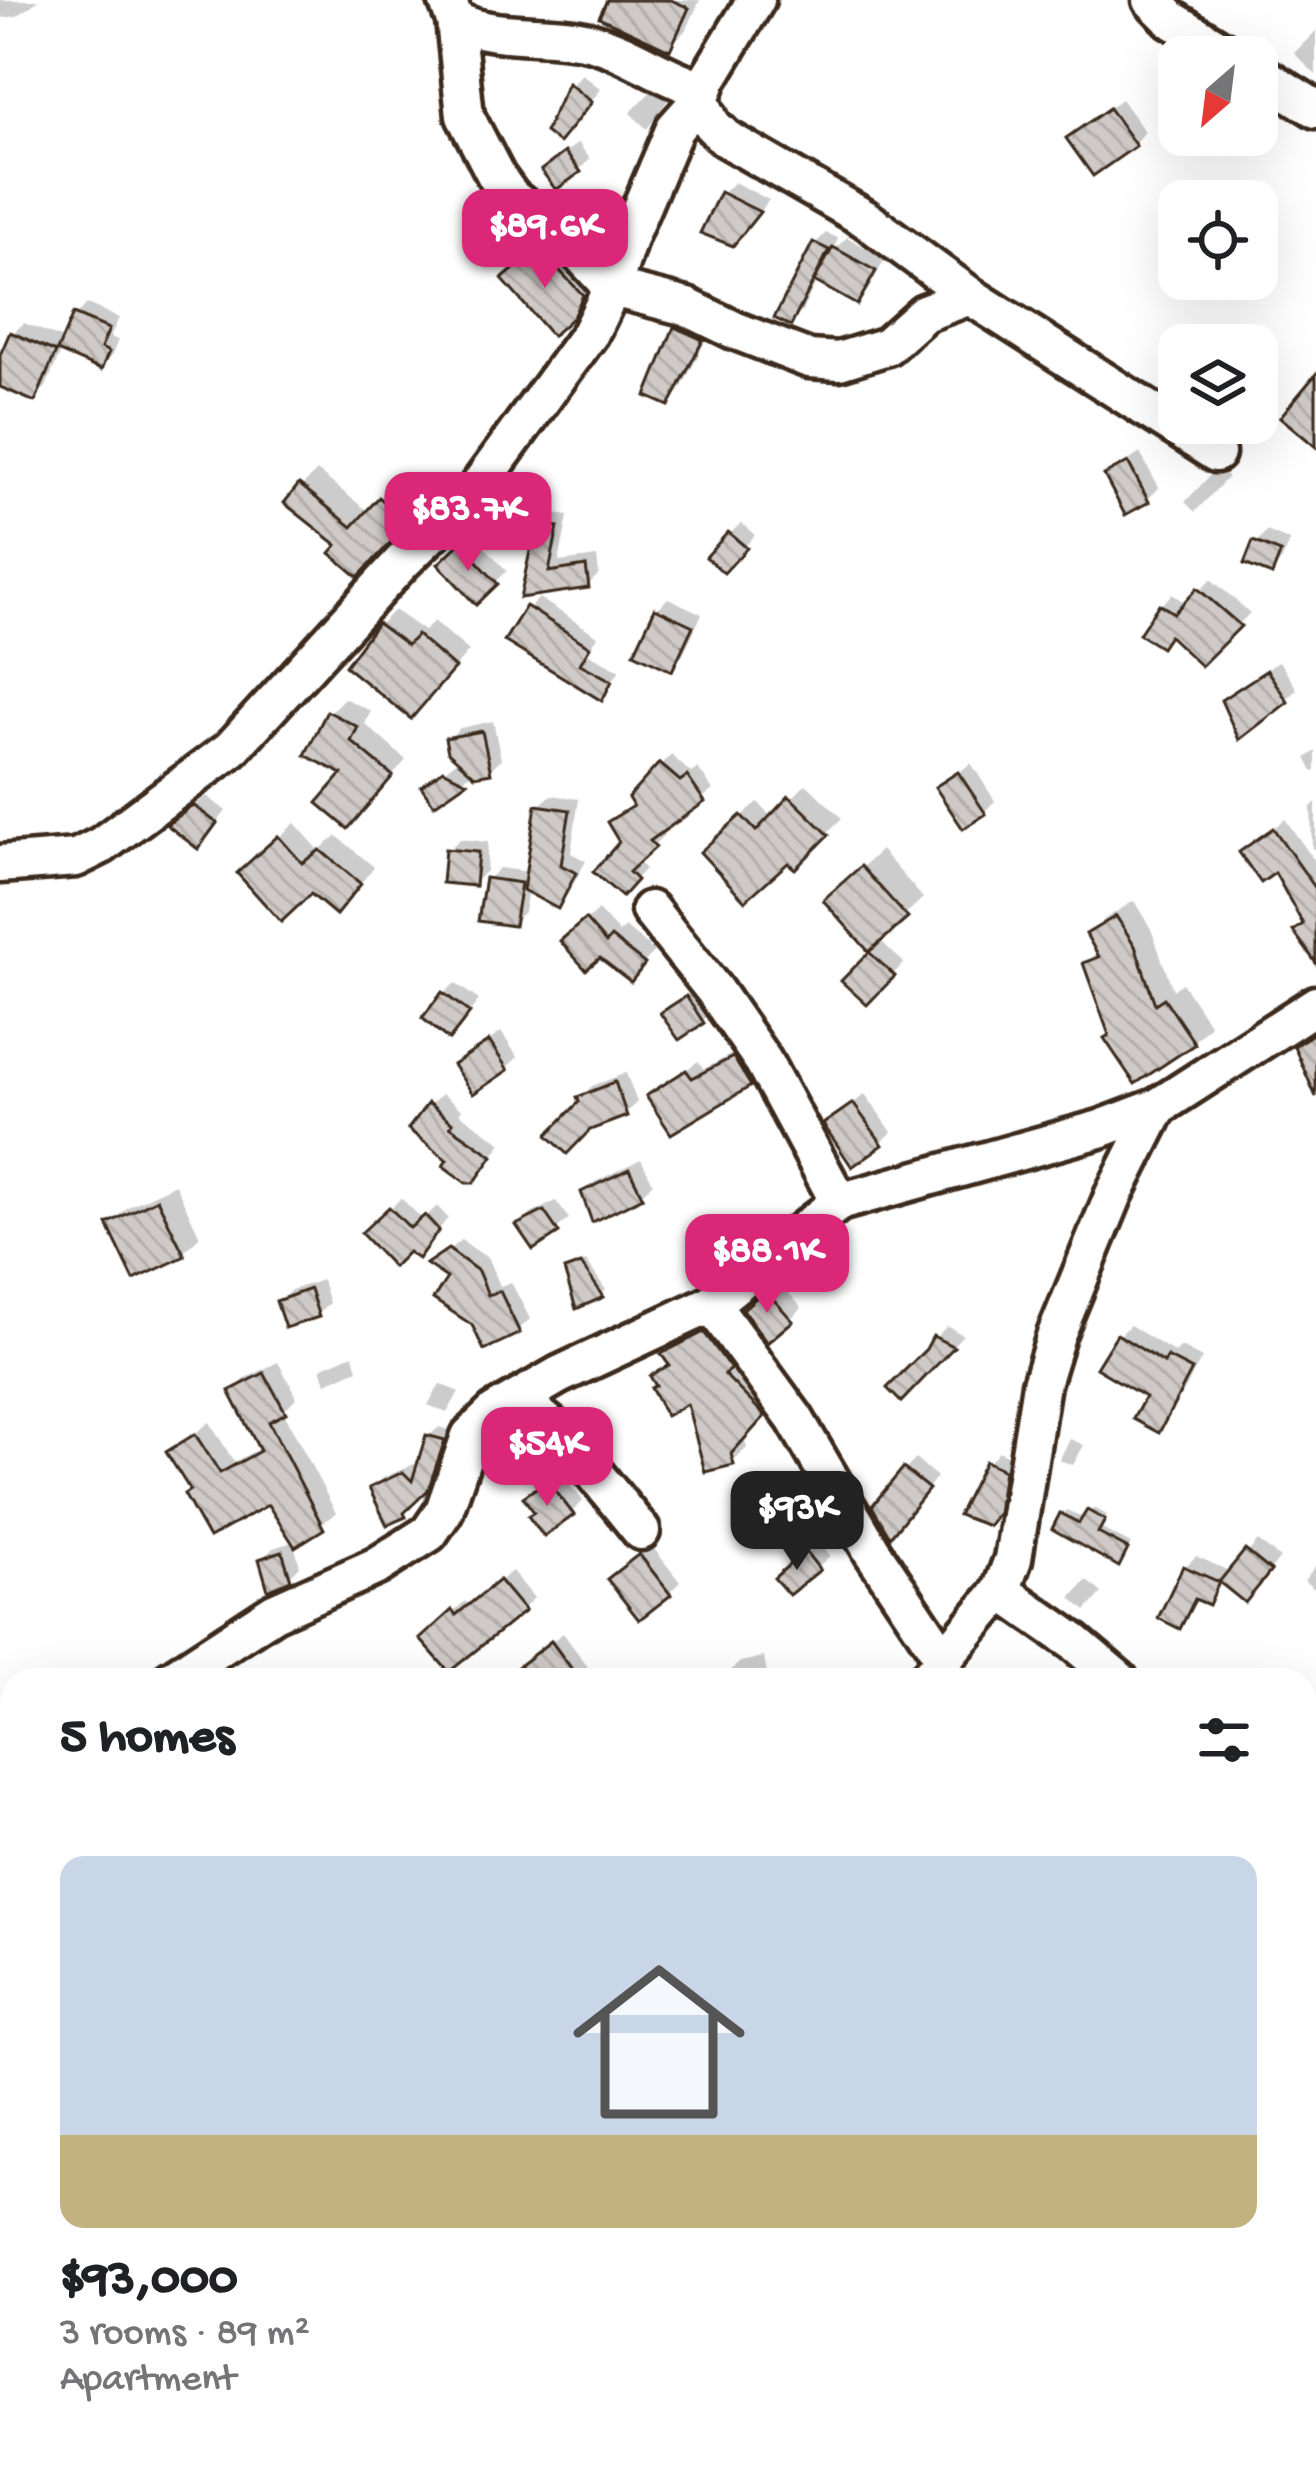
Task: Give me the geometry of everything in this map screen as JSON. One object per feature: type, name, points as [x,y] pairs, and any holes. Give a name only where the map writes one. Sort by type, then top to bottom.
[{"type":"street","points":[[0,864],[76,857],[102,845],[231,749],[402,562],[475,490],[590,333],[668,142],[756,0]]},
{"type":"street","points":[[1153,0],[1172,20],[1199,36]]},
{"type":"street","points":[[451,10],[476,29],[556,36],[615,48],[701,94],[712,125],[725,138],[864,218],[970,296],[1216,453]]},
{"type":"street","points":[[451,10],[465,116],[496,176],[522,207],[576,249],[612,288],[687,308],[809,359],[839,361],[887,346],[924,313],[970,296]]},
{"type":"street","points":[[1278,85],[1316,109]]},
{"type":"street","points":[[650,910],[764,1061],[839,1202]]},
{"type":"street","points":[[188,1668],[274,1612],[377,1566],[429,1533],[444,1511],[470,1436],[495,1412],[559,1375],[711,1304],[839,1202],[1083,1134],[1158,1107],[1316,1005]]},
{"type":"street","points":[[937,1668],[1000,1591],[1013,1559],[1041,1384],[1056,1336],[1114,1194],[1158,1107]]},
{"type":"street","points":[[711,1304],[795,1419],[934,1668]]},
{"type":"street","points":[[518,1399],[565,1437],[640,1531]]},
{"type":"street","points":[[1000,1591],[1104,1668]]},
{"type":"building","points":[[607,0],[671,0],[689,8],[670,50],[599,17]]},
{"type":"building","points":[[568,83],[592,102],[559,143],[545,132]]},
{"type":"building","points":[[1109,108],[1136,146],[1093,176],[1066,138]]},
{"type":"building","points":[[565,152],[581,172],[556,190],[541,170]]},
{"type":"building","points":[[720,192],[760,212],[733,246],[700,233]]},
{"type":"building","points":[[813,242],[829,250],[791,326],[774,318]]},
{"type":"building","points":[[833,247],[876,271],[857,305],[814,281]]},
{"type":"building","points":[[538,248],[583,295],[573,317],[552,336],[502,279]]},
{"type":"building","points":[[73,314],[109,329],[101,348],[109,352],[101,370],[57,351]]},
{"type":"building","points":[[674,327],[703,340],[669,406],[646,396]]},
{"type":"building","points":[[10,332],[56,352],[35,402],[0,387],[0,355]]},
{"type":"building","points":[[1316,374],[1316,447],[1280,417]]},
{"type":"building","points":[[1128,462],[1149,502],[1125,515],[1104,475]]},
{"type":"building","points":[[299,484],[352,527],[379,497],[409,523],[358,577],[330,553],[337,545],[284,503]]},
{"type":"building","points":[[536,523],[558,527],[549,572],[586,566],[589,588],[520,598]]},
{"type":"building","points":[[728,532],[747,548],[724,573],[706,557]]},
{"type":"building","points":[[1253,541],[1281,552],[1272,575],[1244,564]]},
{"type":"building","points":[[460,543],[498,584],[476,605],[438,564]]},
{"type":"building","points":[[1197,588],[1241,626],[1201,666],[1169,636],[1161,648],[1139,634],[1159,604],[1174,613]]},
{"type":"building","points":[[526,606],[590,647],[580,664],[612,681],[602,701],[504,641]]},
{"type":"building","points":[[655,608],[693,626],[672,671],[634,653]]},
{"type":"building","points":[[377,623],[407,645],[417,635],[455,668],[411,719],[345,666]]},
{"type":"building","points":[[1267,670],[1288,702],[1239,740],[1221,700]]},
{"type":"building","points":[[327,711],[358,727],[351,741],[393,776],[348,829],[317,803],[342,774],[305,755]]},
{"type":"building","points":[[482,731],[491,773],[475,776],[448,752],[445,738]]},
{"type":"building","points":[[659,763],[680,781],[687,776],[705,802],[650,841],[656,847],[629,872],[637,880],[622,897],[593,872],[619,842],[607,822],[633,806],[628,798]]},
{"type":"building","points":[[443,770],[467,782],[434,805],[421,786]]},
{"type":"building","points":[[958,772],[986,814],[963,829],[935,787]]},
{"type":"building","points":[[789,796],[829,835],[795,869],[788,863],[745,901],[700,852],[741,815],[756,831]]},
{"type":"building","points":[[193,805],[217,823],[198,849],[167,825]]},
{"type":"building","points":[[536,805],[570,810],[561,865],[576,873],[558,909],[523,890]]},
{"type":"building","points":[[1273,828],[1316,889],[1316,963],[1293,931],[1303,924],[1275,873],[1261,883],[1239,852]]},
{"type":"building","points":[[278,836],[302,863],[320,850],[361,884],[336,915],[311,894],[281,922],[237,873]]},
{"type":"building","points":[[445,849],[478,852],[475,886],[442,883]]},
{"type":"building","points":[[861,866],[908,918],[869,952],[823,900]]},
{"type":"building","points":[[485,878],[521,883],[514,926],[478,921]]},
{"type":"building","points":[[1116,916],[1135,946],[1155,1004],[1164,998],[1195,1044],[1135,1084],[1104,1038],[1109,1035],[1083,963],[1099,957],[1086,934]]},
{"type":"building","points":[[585,919],[606,943],[611,937],[645,964],[631,982],[600,958],[586,970],[560,941]]},
{"type":"building","points":[[869,952],[895,976],[867,1005],[841,981]]},
{"type":"building","points":[[442,992],[470,1013],[449,1040],[422,1018]]},
{"type":"building","points":[[686,996],[704,1023],[679,1040],[660,1013]]},
{"type":"building","points":[[1316,1032],[1316,1097],[1294,1046]]},
{"type":"building","points":[[489,1041],[508,1070],[473,1094],[453,1065]]},
{"type":"building","points":[[733,1057],[751,1086],[671,1134],[646,1096],[686,1070],[692,1078]]},
{"type":"building","points":[[615,1082],[627,1116],[590,1130],[567,1154],[547,1135],[579,1102],[577,1097]]},
{"type":"building","points":[[428,1103],[453,1123],[450,1126],[493,1156],[474,1183],[466,1183],[443,1166],[447,1160],[408,1129]]},
{"type":"building","points":[[853,1103],[883,1145],[852,1167],[823,1124]]},
{"type":"building","points":[[629,1169],[643,1197],[592,1222],[581,1192]]},
{"type":"building","points":[[157,1199],[185,1256],[134,1280],[107,1224]]},
{"type":"building","points":[[389,1207],[410,1228],[425,1215],[439,1230],[418,1259],[408,1252],[393,1267],[361,1233]]},
{"type":"building","points":[[544,1211],[559,1233],[533,1250],[516,1225]]},
{"type":"building","points":[[448,1249],[478,1271],[488,1295],[500,1291],[520,1333],[484,1350],[472,1325],[433,1299],[447,1278],[426,1264]]},
{"type":"building","points":[[581,1264],[604,1297],[576,1309],[564,1270]]},
{"type":"building","points":[[310,1289],[319,1317],[285,1328],[276,1301]]},
{"type":"building","points":[[765,1290],[793,1321],[767,1343],[743,1309]]},
{"type":"building","points":[[704,1332],[731,1369],[724,1374],[765,1416],[731,1454],[734,1465],[705,1472],[687,1404],[666,1416],[650,1376],[669,1365],[661,1354]]},
{"type":"building","points":[[1117,1334],[1164,1363],[1167,1357],[1192,1370],[1159,1433],[1133,1419],[1145,1397],[1096,1368]]},
{"type":"building","points":[[933,1336],[954,1347],[901,1402],[887,1388]]},
{"type":"building","points":[[264,1373],[286,1413],[269,1422],[324,1529],[295,1547],[268,1505],[209,1538],[184,1494],[190,1490],[166,1452],[195,1434],[220,1473],[260,1451],[229,1391]]},
{"type":"building","points":[[426,1435],[445,1440],[428,1490],[404,1513],[406,1517],[387,1525],[369,1488],[403,1472],[412,1481]]},
{"type":"building","points":[[985,1461],[1004,1470],[998,1513],[988,1526],[958,1515]]},
{"type":"building","points":[[903,1468],[929,1489],[890,1537],[872,1506]]},
{"type":"building","points":[[547,1480],[574,1515],[544,1537],[528,1516],[534,1512],[523,1497]]},
{"type":"building","points":[[811,1491],[832,1526],[807,1545],[782,1512]]},
{"type":"building","points":[[1087,1510],[1105,1520],[1098,1533],[1128,1549],[1119,1567],[1052,1529],[1060,1513],[1079,1523]]},
{"type":"building","points":[[1245,1550],[1271,1571],[1245,1603],[1219,1582]]},
{"type":"building","points":[[282,1551],[291,1580],[268,1590],[259,1559]]},
{"type":"building","points":[[805,1551],[820,1570],[789,1595],[774,1578]]},
{"type":"building","points":[[639,1554],[671,1595],[639,1620],[607,1579]]},
{"type":"building","points":[[1183,1566],[1219,1582],[1209,1605],[1195,1599],[1180,1629],[1158,1618]]},
{"type":"building","points":[[499,1580],[525,1611],[454,1668],[445,1668],[420,1639],[452,1610],[456,1615]]},
{"type":"building","points":[[551,1641],[571,1668],[516,1668]]}]
